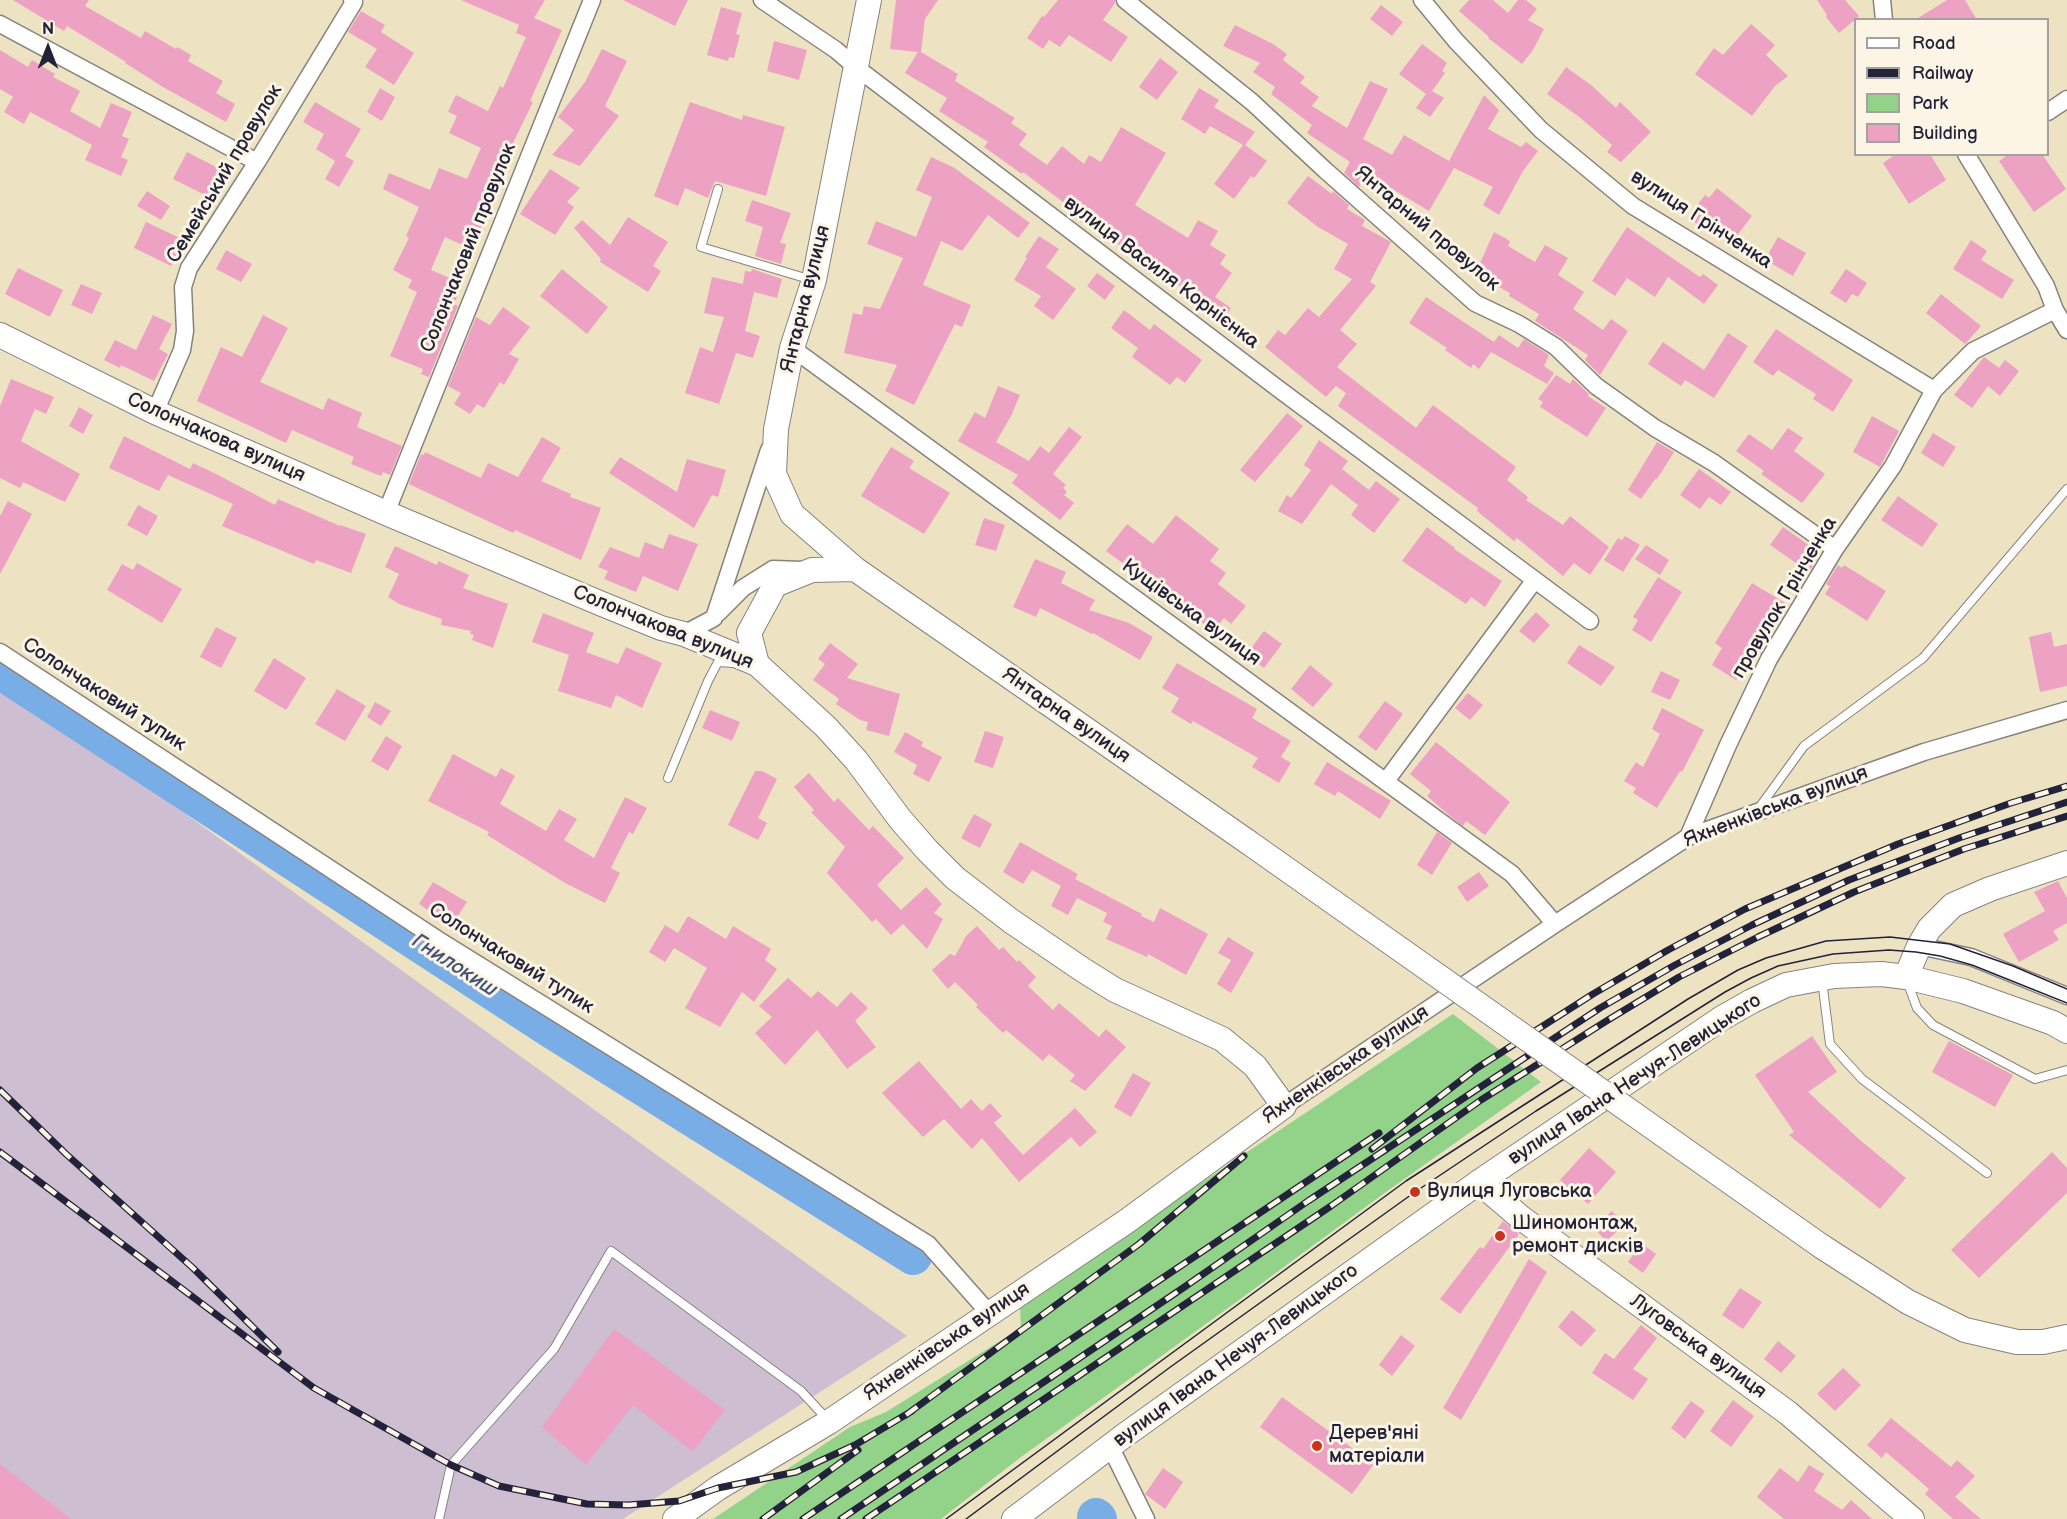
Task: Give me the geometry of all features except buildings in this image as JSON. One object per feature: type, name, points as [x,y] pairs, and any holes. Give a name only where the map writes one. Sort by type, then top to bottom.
[{"type":"main road","name":"Янтарна вулиця","points":[[869,0],[814,280],[792,348],[776,429],[774,474],[792,514],[855,569],[1248,842],[1821,1246],[1908,1302],[1965,1330],[2017,1342],[2043,1342],[2067,1337]]},
{"type":"main road","name":"Солончакова вулиця","points":[[0,335],[155,412],[386,513],[661,628],[684,634],[757,664],[826,727],[856,760],[900,819],[955,878],[1011,921],[1115,990],[1222,1039],[1255,1066],[1284,1106]]},
{"type":"main road","points":[[757,664],[749,633],[775,585],[812,570],[855,569]]},
{"type":"main road","points":[[1906,977],[1919,945],[1929,928],[1953,905],[1990,889],[2067,863]]},
{"type":"main road","name":"вулиця Івана Нечуя-Левицького","points":[[1014,1519],[1110,1446],[1479,1182],[1722,1018],[1786,985],[1822,977],[1881,974],[1906,977],[1963,991],[2053,1023],[2067,1031]]},
{"type":"main road","name":"Яхненківська вулиця","points":[[675,1519],[718,1488],[829,1422],[1127,1221],[1284,1106]]},
{"type":"main road","name":"Луговська вулиця","points":[[1479,1182],[1520,1217],[1788,1413],[1912,1519]]},
{"type":"street","name":"Солончаковий провулок","points":[[386,513],[592,0]]},
{"type":"street","name":"вулиця Василя Корнієнка","points":[[762,0],[836,50],[1590,621]]},
{"type":"street","name":"Янтарний провулок","points":[[1125,0],[1252,102],[1475,303],[1519,324],[1556,347],[1596,386],[1655,428],[1714,463],[1835,549]]},
{"type":"street","name":"вулиця Грінченка","points":[[1422,0],[1456,41],[1541,130],[1633,206],[1934,390]]},
{"type":"street","points":[[1882,0],[1884,18]]},
{"type":"street","name":"Семейський провулок","points":[[155,412],[182,350],[185,332],[183,287],[189,268],[257,162],[353,1]]},
{"type":"street","points":[[0,24],[257,162]]},
{"type":"street","points":[[2049,111],[2067,99]]},
{"type":"street","points":[[1974,157],[2046,286],[2055,310],[2067,330]]},
{"type":"street","name":"провулок Грінченка","points":[[1688,837],[1769,659],[1835,549],[1893,466],[1934,390],[1973,351],[2055,310]]},
{"type":"street","name":"Кущівська вулиця","points":[[792,348],[1512,874],[1555,924]]},
{"type":"street","points":[[714,618],[776,429]]},
{"type":"street","points":[[684,634],[714,618],[743,588],[773,569],[812,570]]},
{"type":"street","points":[[1386,781],[1534,580]]},
{"type":"street","name":"Солончаковий тупик","points":[[0,652],[437,939],[928,1244],[989,1313]]},
{"type":"street","name":"Яхненківська вулиця","points":[[1284,1106],[1688,837],[1924,752],[2067,710]]},
{"type":"street","points":[[1919,945],[1971,957],[2067,996]]},
{"type":"street","points":[[1110,1446],[1146,1519]]},
{"type":"lane","points":[[718,189],[701,248],[814,280]]},
{"type":"lane","points":[[1755,813],[1804,746],[1923,658],[2067,489]]},
{"type":"lane","points":[[668,778],[718,662],[757,664]]},
{"type":"lane","points":[[1822,977],[1830,1044],[1862,1079],[1988,1173]]},
{"type":"lane","points":[[1906,977],[1917,1008],[1933,1024],[2035,1079],[2067,1070]]},
{"type":"lane","points":[[439,1519],[451,1465],[554,1349],[611,1251],[801,1391],[829,1422]]},
{"type":"shaded area","points":[[0,692],[147,786],[907,1336],[623,1519],[0,1519]]},
{"type":"green space","points":[[1453,1014],[1541,1082],[1021,1457],[941,1519],[713,1519],[850,1427],[886,1412],[1021,1328],[1020,1308]]},
{"type":"waterway","name":"Гнилокиш","points":[[0,670],[551,1029],[913,1256]]},
{"type":"tram line","points":[[946,1519],[1406,1181],[1688,999],[1738,970],[1766,958],[1826,941],[1890,937],[1950,944],[2013,966],[2067,989]]},
{"type":"tram line","points":[[966,1519],[1169,1368],[1415,1192],[1536,1111],[1751,978],[1778,966],[1833,954],[1889,950],[1916,952],[1972,965],[2067,1003]]},
{"type":"railway","points":[[1372,1149],[1477,1068],[1593,994],[1745,909],[1898,844],[2011,803],[2067,786]]},
{"type":"railway","points":[[841,1519],[1308,1201],[1600,1008],[1752,925],[1849,880],[1959,838],[2067,802]]},
{"type":"railway","points":[[866,1519],[1331,1206],[1481,1100],[1679,977],[1854,892],[1964,849],[2067,816]]},
{"type":"railway","points":[[0,1090],[66,1154],[193,1268],[278,1352]]},
{"type":"railway","points":[[803,1519],[1379,1133]]},
{"type":"railway","points":[[0,1152],[314,1388],[451,1465],[499,1486],[587,1504],[628,1505],[679,1501],[718,1488],[796,1472],[855,1445],[912,1411]]},
{"type":"railway","points":[[906,1415],[1139,1244],[1244,1156]]},
{"type":"railway","points":[[763,1519],[858,1450]]},
{"type":"place","name":"Вулиця Луговська","points":[[1415,1192]]},
{"type":"place","name":"Шиномонтаж, ремонт дисків","points":[[1500,1236]]},
{"type":"place","name":"Дерев'янi матерiали","points":[[1317,1446]]}]
